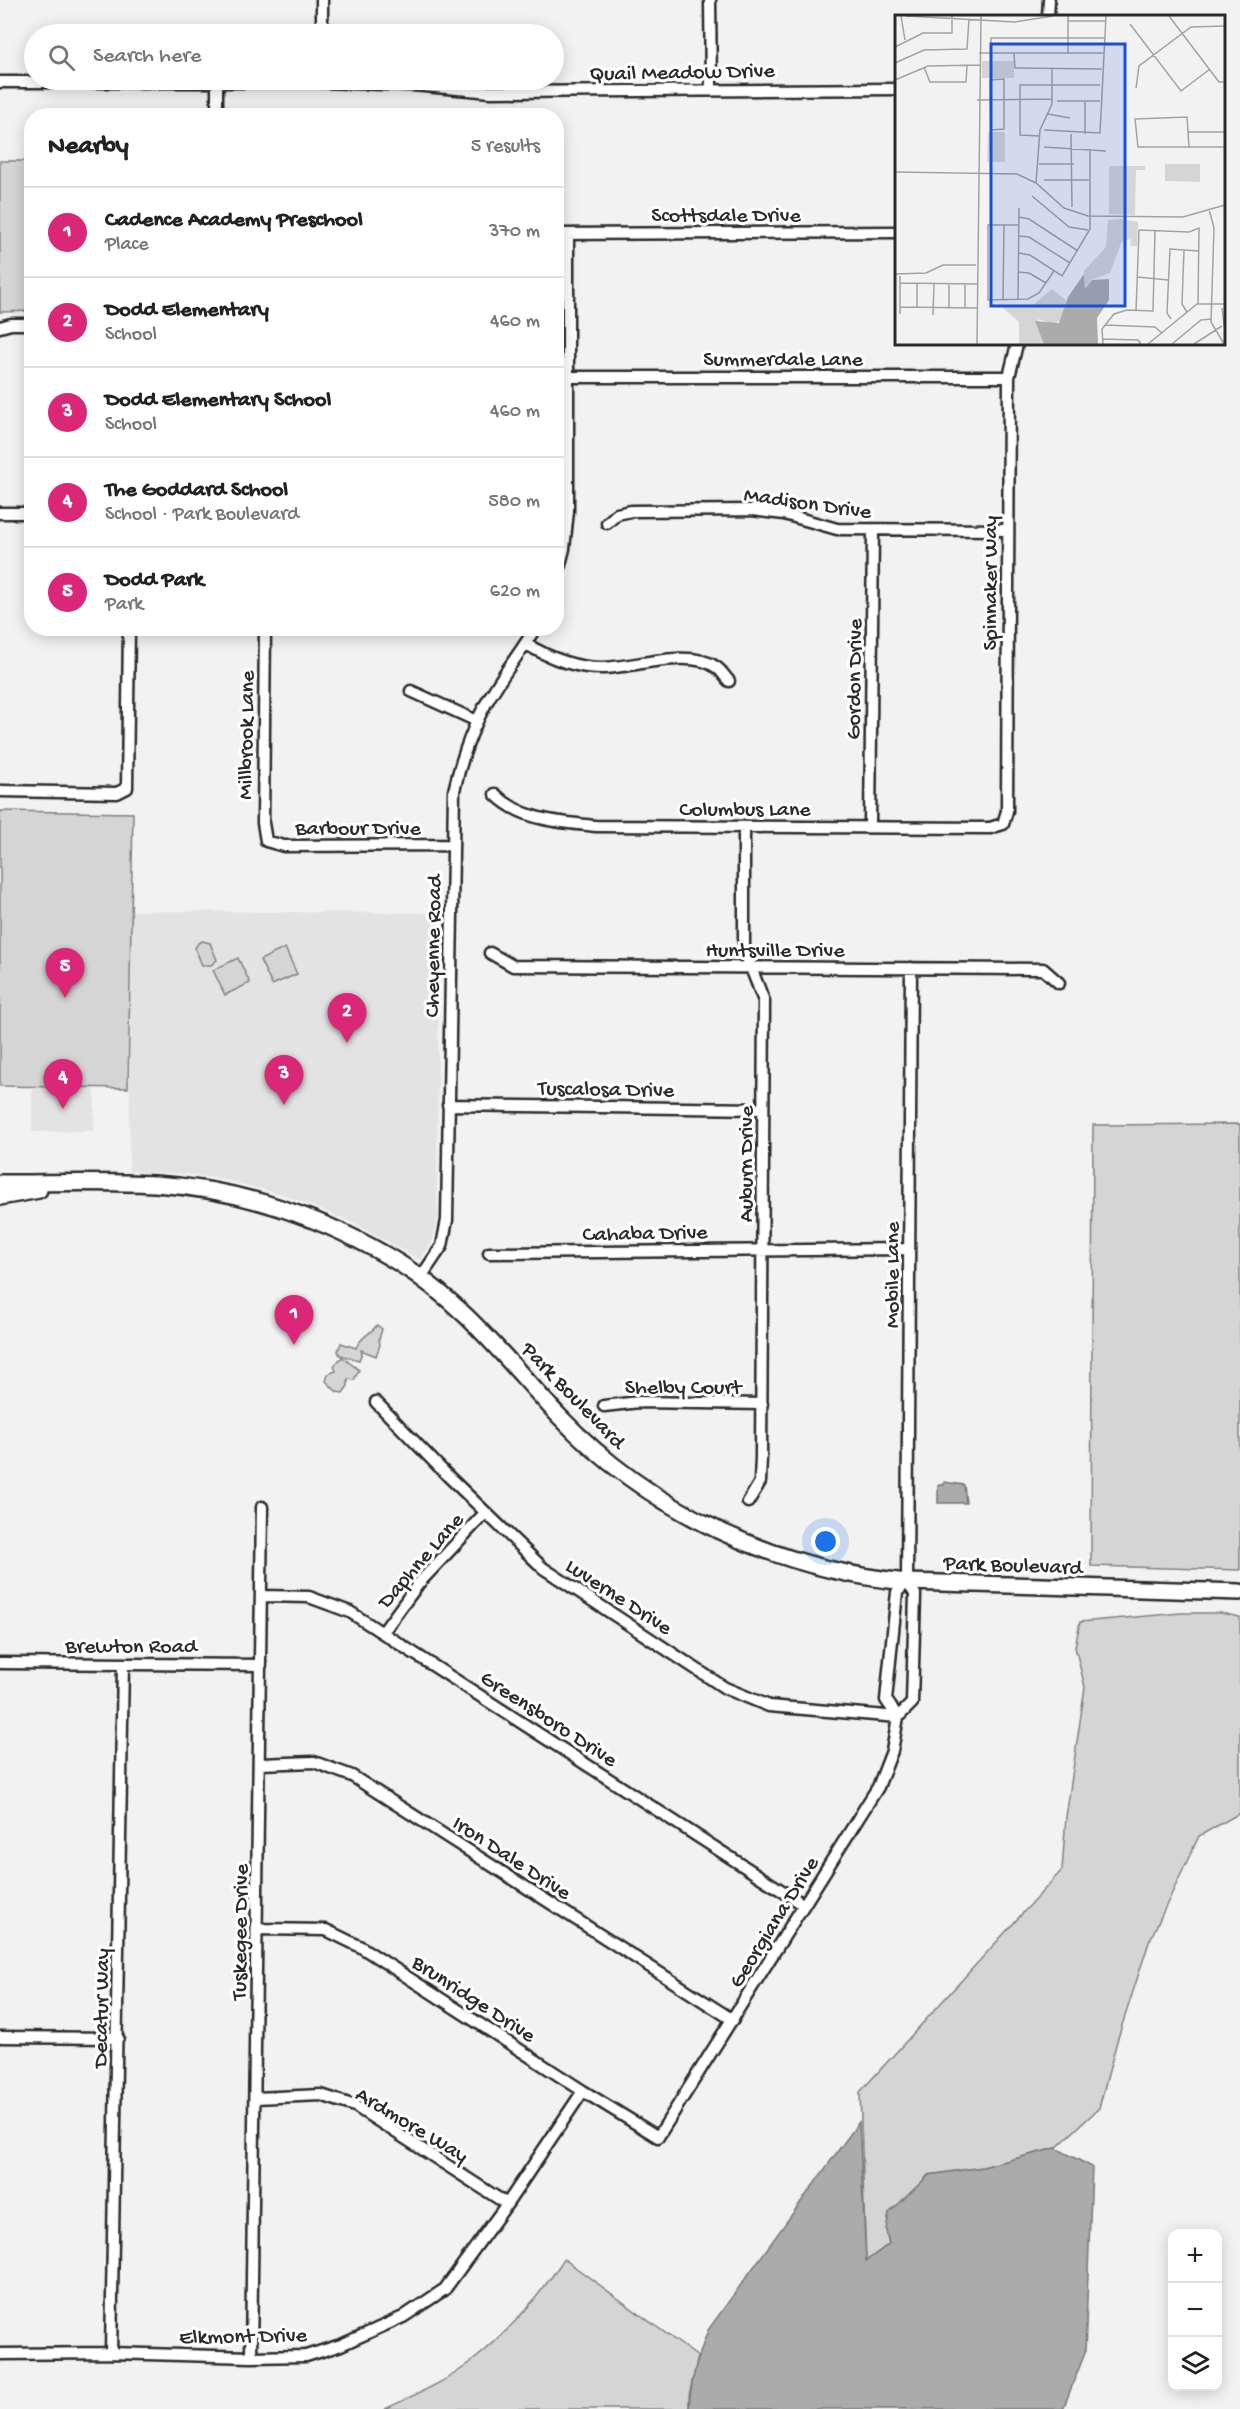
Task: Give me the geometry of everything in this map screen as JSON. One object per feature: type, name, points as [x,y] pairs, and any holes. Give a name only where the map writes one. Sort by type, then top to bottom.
[{"type":"main road","name":"Park Boulevard","points":[[0,1183],[166,1185],[230,1195],[273,1205],[350,1236],[421,1277],[483,1331],[558,1415],[594,1450],[659,1498],[712,1528],[762,1549],[834,1570],[906,1582],[1240,1592]]},
{"type":"main road","name":"Park Boulevard","points":[[0,1197],[80,1183]]},
{"type":"street","points":[[322,0],[322,24]]},
{"type":"street","points":[[710,0],[711,89]]},
{"type":"street","points":[[1048,15],[1049,0]]},
{"type":"street","name":"Quail Meadow Drive","points":[[0,82],[24,82]]},
{"type":"street","name":"Quail Meadow Drive","points":[[468,90],[490,92],[895,89]]},
{"type":"street","points":[[217,90],[217,108]]},
{"type":"street","name":"Scottsdale Drive","points":[[564,234],[895,232]]},
{"type":"street","points":[[564,275],[569,377],[568,511],[564,549]]},
{"type":"street","points":[[0,327],[24,324]]},
{"type":"street","name":"Spinnaker Way","points":[[1003,824],[1006,811],[1009,377],[1017,345]]},
{"type":"street","name":"Summerdale Lane","points":[[564,377],[1009,377]]},
{"type":"street","name":"Madison Drive","points":[[607,523],[617,514],[631,512],[752,510],[784,514],[837,529],[1007,530]]},
{"type":"street","points":[[0,513],[24,513]]},
{"type":"street","name":"Gordon Drive","points":[[870,827],[873,530]]},
{"type":"street","points":[[0,791],[117,793],[127,788],[129,636]]},
{"type":"street","name":"Millbrook Lane","points":[[265,636],[263,823],[266,841]]},
{"type":"street","name":"Cheyenne Road","points":[[421,1277],[439,1252],[446,1234],[454,791],[461,760],[477,722],[495,688],[530,636]]},
{"type":"street","points":[[526,644],[565,662],[599,668],[632,667],[667,659],[691,659],[716,666],[729,681]]},
{"type":"street","points":[[411,691],[477,722]]},
{"type":"street","name":"Columbus Lane","points":[[495,794],[506,805],[524,815],[562,823],[596,826],[990,828],[1003,824]]},
{"type":"street","name":"Auburn Drive","points":[[744,827],[744,950],[764,1001],[760,1482],[748,1502]]},
{"type":"street","name":"Barbour Drive","points":[[266,841],[284,846],[452,845]]},
{"type":"street","name":"Huntsville Drive","points":[[490,953],[513,966],[1043,969],[1059,983]]},
{"type":"street","name":"Mobile Lane","points":[[906,1582],[911,968]]},
{"type":"street","name":"Tuscalosa Drive","points":[[448,1105],[764,1109]]},
{"type":"street","name":"Cahaba Drive","points":[[489,1253],[909,1249]]},
{"type":"street","name":"Luverne Drive","points":[[376,1401],[485,1513],[543,1568],[725,1688],[769,1706],[898,1717]]},
{"type":"street","name":"Shelby Court","points":[[604,1406],[639,1402],[762,1404]]},
{"type":"street","name":"Tuskegee Drive","points":[[251,2357],[262,1508]]},
{"type":"street","name":"Daphne Lane","points":[[383,1632],[418,1583],[485,1513]]},
{"type":"street","points":[[898,1717],[886,1701],[897,1592],[906,1582]]},
{"type":"street","name":"Georgiana Drive","points":[[658,2137],[878,1787],[892,1750],[898,1717],[912,1702],[915,1594],[906,1582]]},
{"type":"street","name":"Greensboro Drive","points":[[262,1596],[309,1597],[350,1612],[804,1905]]},
{"type":"street","name":"Brewton Road","points":[[0,1664],[261,1665]]},
{"type":"street","name":"Decatur Way","points":[[111,2353],[123,1664]]},
{"type":"street","name":"Iron Dale Drive","points":[[260,1764],[314,1762],[352,1776],[733,2019]]},
{"type":"street","name":"Brunridge Drive","points":[[258,1929],[326,1930],[361,1947],[658,2137]]},
{"type":"street","points":[[0,2037],[118,2038]]},
{"type":"street","name":"Elkmont Drive","points":[[0,2354],[306,2356],[341,2345],[403,2317],[445,2289],[507,2204],[583,2091]]},
{"type":"street","name":"Ardmore Way","points":[[256,2098],[321,2095],[355,2106],[507,2204]]},
{"type":"shaded area","points":[[0,161],[24,161],[24,311],[0,312]]},
{"type":"shaded area","points":[[0,811],[133,813],[128,1088],[0,1086]]},
{"type":"shaded area","points":[[131,911],[439,913],[438,1216],[433,1240],[420,1260],[356,1224],[285,1195],[225,1180],[187,1174],[129,1171]]},
{"type":"shaded area","points":[[202,941],[210,943],[217,960],[211,965],[202,965],[195,948]]},
{"type":"shaded area","points":[[285,948],[297,974],[272,985],[260,960]]},
{"type":"shaded area","points":[[238,958],[250,983],[225,995],[213,970]]},
{"type":"shaded area","points":[[32,1086],[95,1087],[94,1131],[32,1132]]},
{"type":"shaded area","points":[[1240,1124],[1240,1570],[1091,1566],[1093,1125]]},
{"type":"shaded area","points":[[377,1325],[382,1329],[376,1356],[361,1350],[359,1360],[340,1355],[338,1351],[341,1343],[356,1348]]},
{"type":"shaded area","points":[[342,1357],[359,1370],[354,1380],[348,1379],[348,1386],[343,1393],[337,1392],[326,1381],[328,1374],[336,1371],[334,1366]]},
{"type":"shaded area","points":[[944,1482],[964,1485],[966,1503],[938,1503],[938,1485],[944,1485]]},
{"type":"shaded area","points":[[1181,1613],[1221,1613],[1240,1617],[1240,1813],[1199,1836],[1149,1942],[1117,2041],[1099,2108],[1056,2148],[983,2167],[928,2175],[886,2230],[889,2244],[866,2261],[860,2092],[1062,1870],[1066,1817],[1085,1687],[1075,1647],[1080,1622]]},
{"type":"shaded area","points":[[859,2122],[866,2261],[889,2244],[886,2230],[889,2213],[929,2175],[983,2167],[1056,2148],[1092,2167],[1085,2353],[1063,2409],[689,2409],[693,2378],[708,2330]]},
{"type":"shaded area","points":[[564,2259],[698,2357],[689,2395],[689,2409],[385,2409],[451,2376],[485,2351],[522,2314]]},
{"type":"place","name":"Dodd Park","points":[[65,998]]},
{"type":"place","name":"Dodd Elementary","points":[[347,1043]]},
{"type":"place","name":"Dodd Elementary School","points":[[284,1105]]},
{"type":"place","name":"The Goddard School","points":[[63,1109]]},
{"type":"place","name":"Cadence Academy Preschool","points":[[294,1345]]}]
